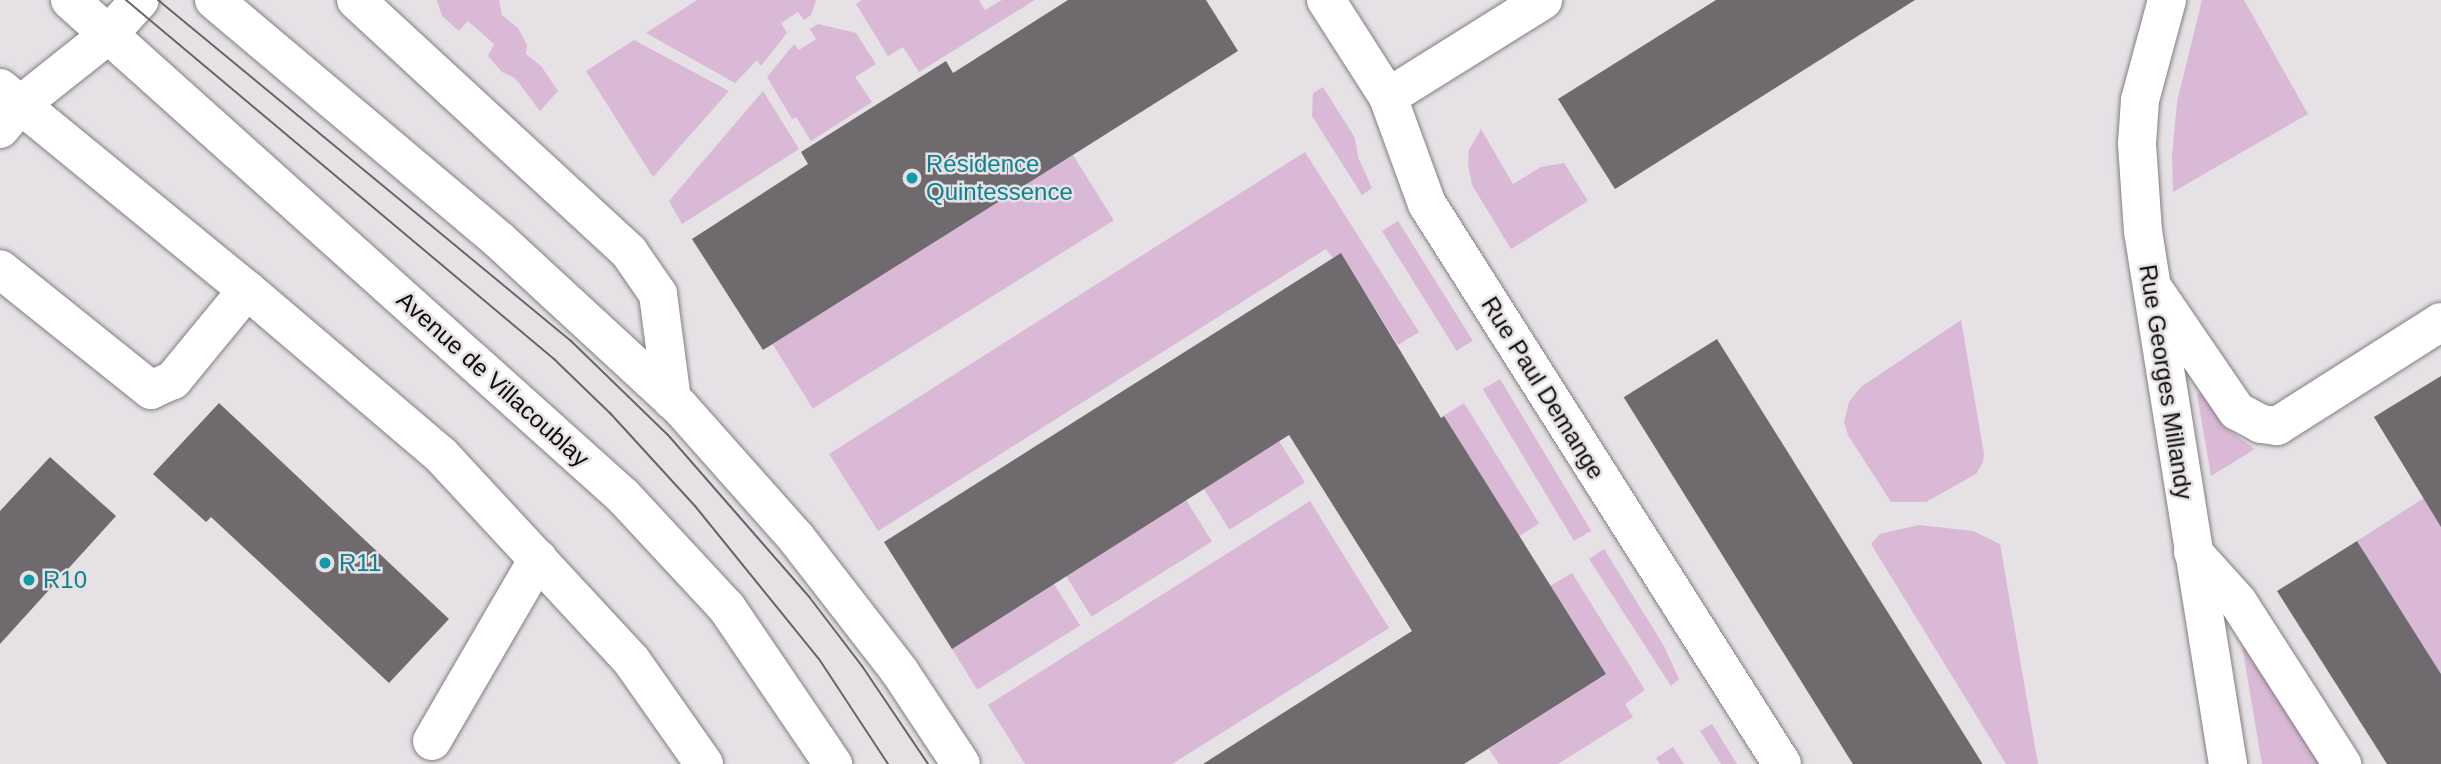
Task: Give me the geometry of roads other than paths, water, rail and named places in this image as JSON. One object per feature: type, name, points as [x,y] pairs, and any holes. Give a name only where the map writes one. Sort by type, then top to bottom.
[{"type":"street","name":"Avenue de Villacoublay","points":[[70,0],[622,496],[727,608],[832,764]]},
{"type":"street","points":[[140,0],[108,35],[7,107],[247,290],[441,455],[631,660],[704,764]]},
{"type":"street","points":[[214,0],[499,240],[672,400],[797,539],[901,672],[961,764]]},
{"type":"street","points":[[356,0],[629,252],[658,294],[672,400]]},
{"type":"street","name":"Rue Paul Demange","points":[[1326,0],[1388,97],[1427,204],[1782,764]]},
{"type":"street","points":[[1388,97],[1543,0]]},
{"type":"street","name":"Rue Georges Millandy","points":[[2167,0],[2140,100],[2137,144],[2149,282],[2228,764]]},
{"type":"street","points":[[0,269],[151,390],[173,380],[247,290]]},
{"type":"street","points":[[2149,282],[2237,411],[2269,425],[2277,426],[2441,322]]},
{"type":"street","points":[[2193,552],[2238,602],[2342,764]]},
{"type":"street","points":[[432,741],[538,559]]},
{"type":"tram line","points":[[126,0],[554,359],[610,413],[695,506],[819,659],[888,764]]},
{"type":"tram line","points":[[158,0],[571,341],[668,435],[810,598],[862,666],[928,764]]},
{"type":"place","name":"Résidence Quintessence","points":[[912,178]]},
{"type":"place","name":"R11","points":[[325,563]]},
{"type":"place","name":"R10","points":[[29,580]]}]
